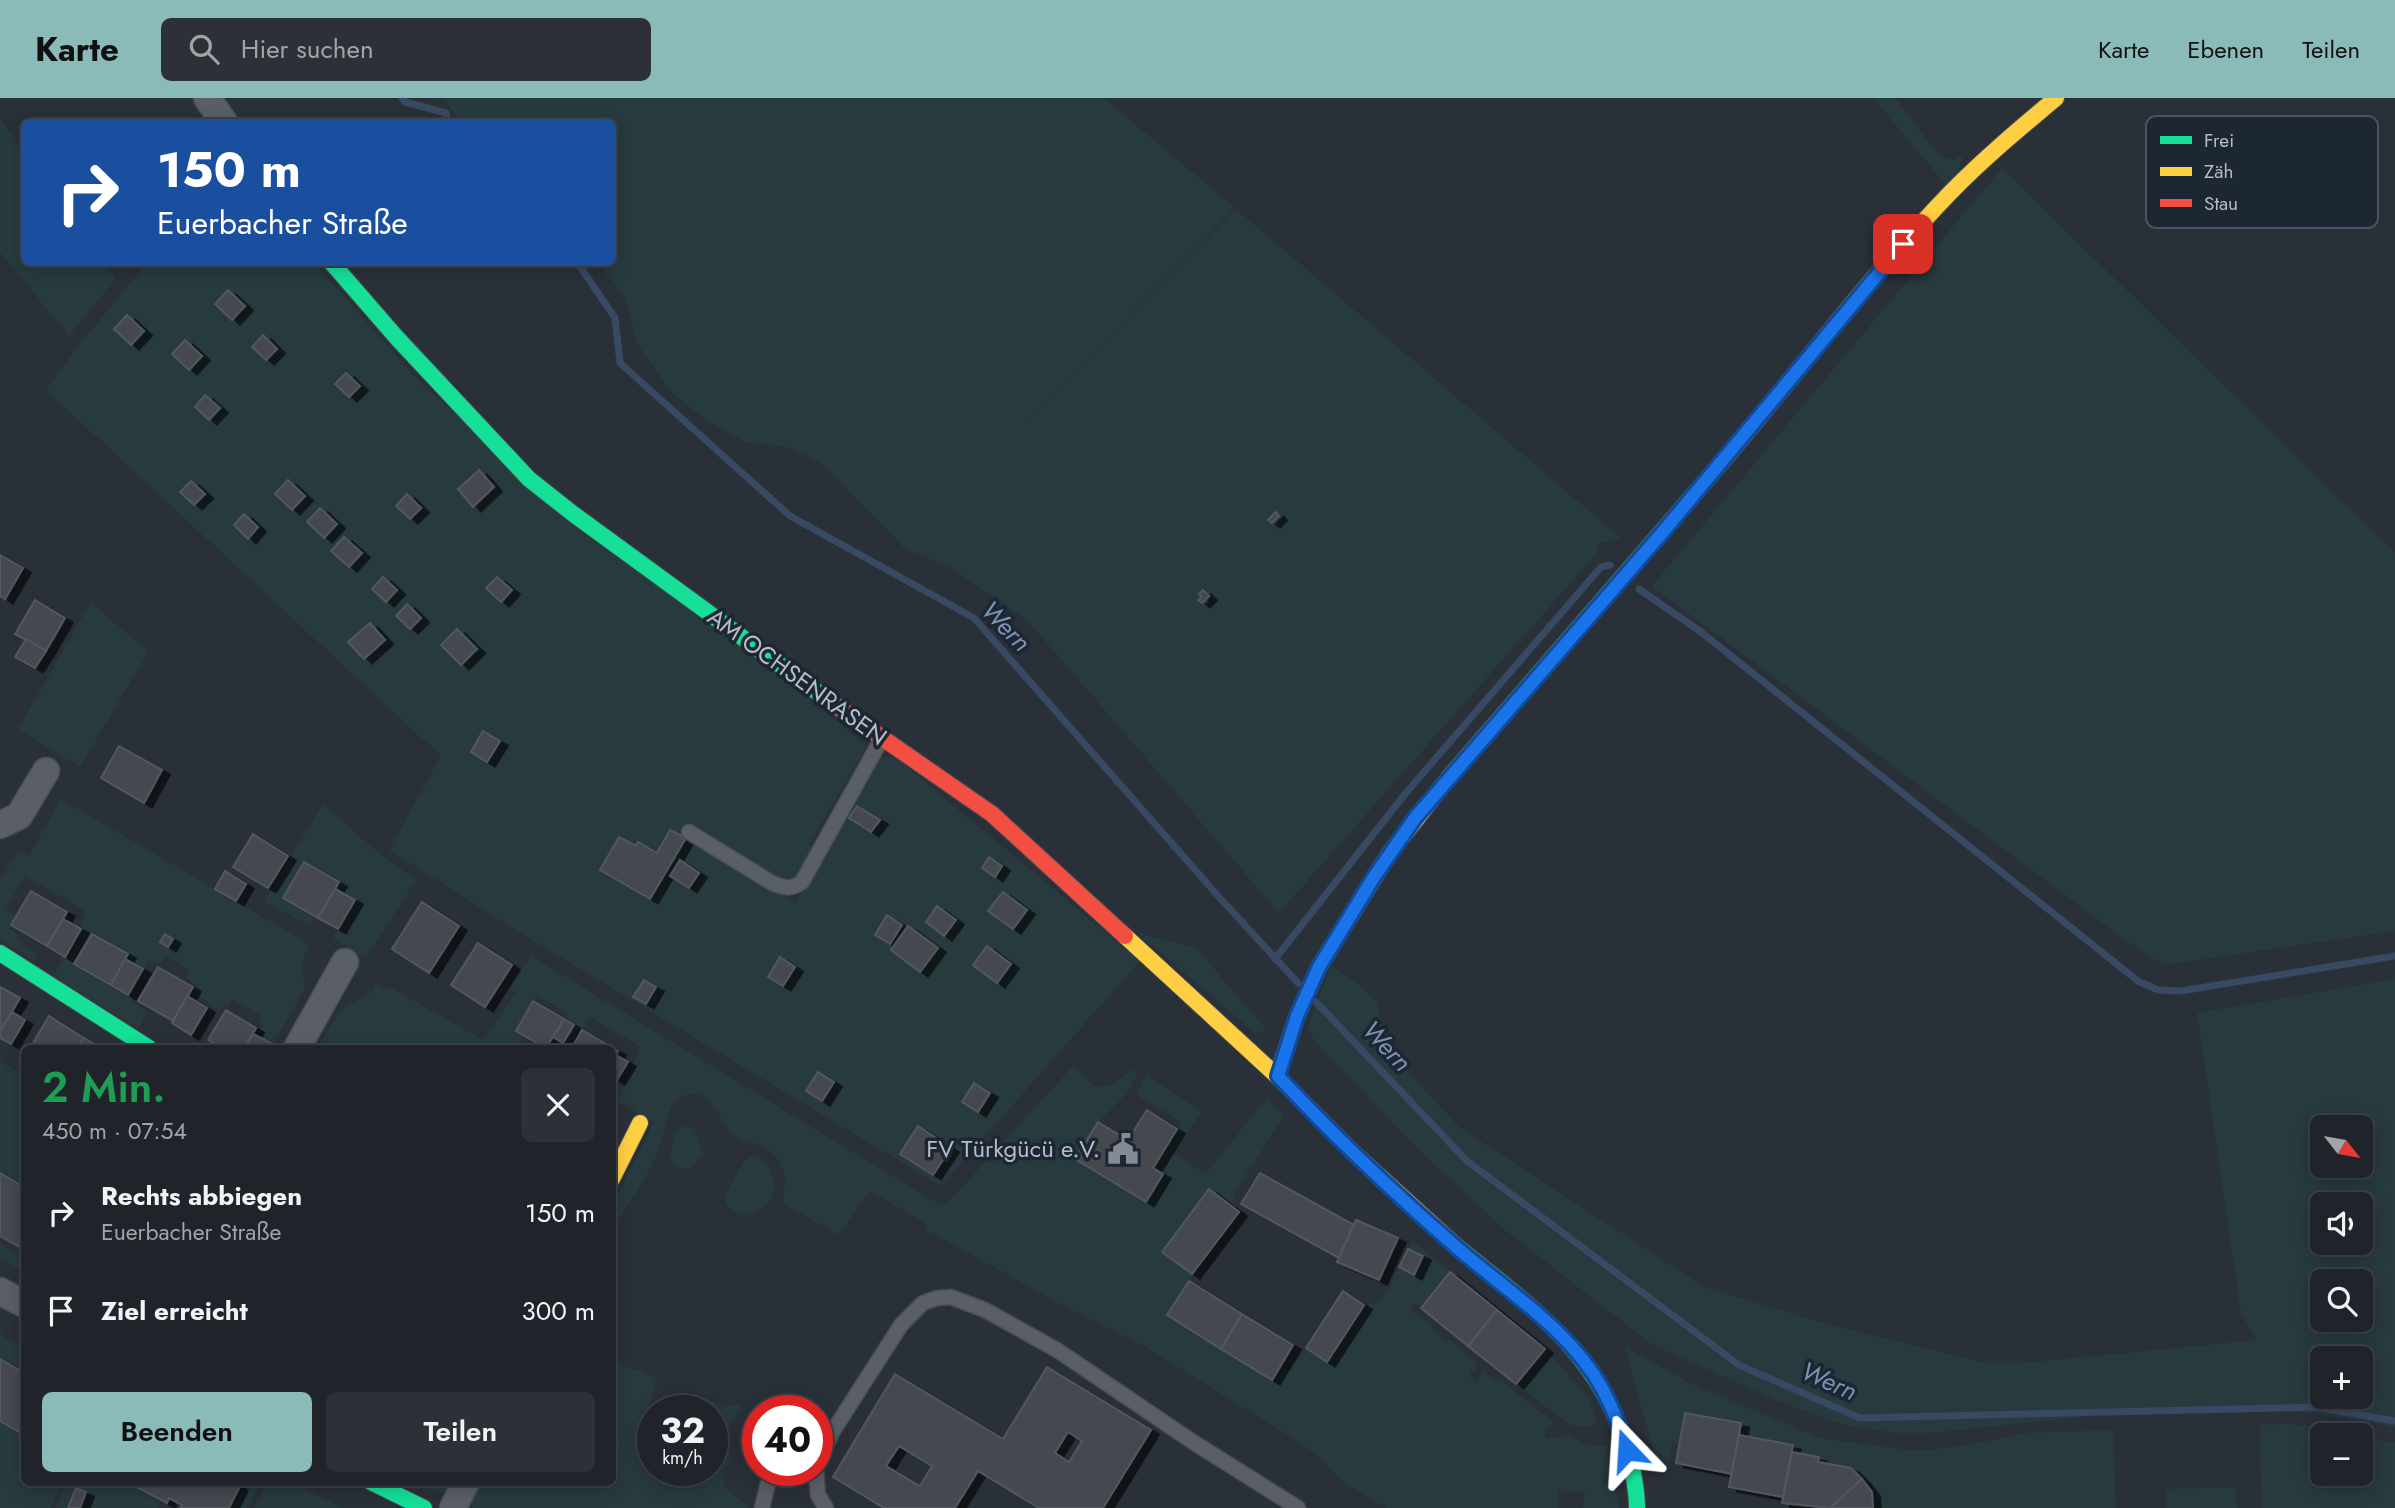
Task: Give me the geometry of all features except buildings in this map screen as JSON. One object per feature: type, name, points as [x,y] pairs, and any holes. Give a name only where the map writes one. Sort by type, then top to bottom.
[{"type":"street","points":[[207,98],[222,119]]},
{"type":"street","points":[[1278,1076],[1297,1016],[1319,967],[1389,854],[1429,801],[1775,400],[1887,262],[1950,193],[2056,98]]},
{"type":"street","name":"AM OCHSENRASEN","points":[[334,266],[397,338],[529,479],[881,738],[992,814],[1278,1076],[1325,1126],[1388,1186],[1557,1332],[1583,1360],[1603,1389],[1621,1430],[1633,1469],[1637,1508]]},
{"type":"street","points":[[0,825],[19,816],[46,771]]},
{"type":"street","points":[[0,953],[144,1045]]},
{"type":"street","points":[[299,1045],[345,962]]},
{"type":"street","points":[[616,1171],[640,1123]]},
{"type":"street","points":[[0,1290],[21,1302]]},
{"type":"street","points":[[379,1486],[424,1508]]},
{"type":"street","points":[[453,1508],[464,1486]]},
{"type":"lane","points":[[689,832],[772,883],[782,887],[796,886],[802,881],[881,738]]},
{"type":"lane","points":[[833,1431],[910,1314],[923,1303],[951,1297],[985,1310],[1057,1350],[1234,1469],[1298,1508]]},
{"type":"lane","points":[[762,1508],[767,1486]]},
{"type":"lane","points":[[817,1486],[817,1495],[826,1508]]},
{"type":"green space","points":[[444,98],[1104,98],[1235,208],[1016,433],[1236,209],[1621,538],[1597,544],[1598,552],[1279,913],[1028,621],[954,570],[904,548],[824,465],[787,447],[745,442],[706,420],[670,391],[637,343],[626,298],[599,266],[616,266],[616,119],[458,119]]},
{"type":"green space","points":[[1873,98],[1895,98],[1939,155],[1953,160],[1964,154],[1951,191]]},
{"type":"green space","points":[[0,118],[21,148],[21,266],[106,266],[116,278],[69,336],[0,252]]},
{"type":"green space","points":[[2002,168],[2395,553],[2395,931],[2164,965],[2124,939],[1652,586]]},
{"type":"green space","points":[[145,266],[317,266],[424,387],[867,746],[809,844],[814,848],[800,876],[787,882],[683,824],[678,831],[795,903],[875,762],[881,757],[895,757],[1140,961],[941,1186],[527,937],[389,850],[441,756],[46,390],[78,346]]},
{"type":"green space","points":[[91,602],[148,652],[80,767],[18,729]]},
{"type":"green space","points":[[61,799],[309,944],[301,967],[305,988],[273,1044],[263,1039],[266,1033],[260,1030],[263,1025],[259,1023],[262,1016],[232,999],[228,1006],[224,1004],[220,1011],[209,1005],[210,1003],[193,993],[197,986],[186,978],[190,970],[165,956],[159,964],[148,961],[143,969],[125,959],[128,954],[92,934],[75,964],[134,998],[132,1002],[144,1010],[146,1015],[138,1029],[53,976],[82,927],[81,922],[86,911],[25,876],[6,908],[17,915],[9,928],[19,935],[16,940],[38,953],[34,961],[0,939],[0,880],[18,851],[29,856]]},
{"type":"green space","points":[[323,804],[381,855],[416,880],[366,958],[333,938],[355,900],[335,889],[338,881],[303,862],[283,898],[315,916],[310,926],[264,901]]},
{"type":"green space","points":[[1136,932],[1196,948],[1266,1029],[1264,1032],[1254,1032]]},
{"type":"green space","points":[[531,956],[940,1205],[950,1200],[1073,1066],[1088,1081],[1099,1087],[1115,1082],[1134,1069],[1138,1072],[1128,1092],[1098,1122],[1075,1158],[1146,1202],[1163,1174],[1153,1168],[1181,1122],[1137,1095],[1147,1075],[1199,1110],[1200,1114],[1173,1153],[1206,1174],[1267,1098],[1284,1116],[1235,1192],[1233,1199],[1239,1212],[1209,1190],[1162,1252],[1192,1274],[1167,1316],[1272,1380],[1280,1366],[1289,1372],[1306,1348],[1327,1361],[1364,1305],[1377,1301],[1386,1292],[1399,1267],[1414,1274],[1423,1257],[1408,1249],[1412,1240],[1450,1272],[1425,1303],[1412,1304],[1411,1312],[1424,1319],[1432,1330],[1446,1341],[1450,1340],[1476,1362],[1476,1372],[1470,1372],[1470,1378],[1476,1382],[1484,1372],[1495,1381],[1499,1379],[1557,1425],[1545,1428],[1545,1438],[1569,1436],[1587,1445],[1607,1446],[1619,1508],[1583,1508],[1585,1493],[1559,1491],[1558,1508],[1386,1508],[1343,1482],[1320,1457],[1294,1439],[1143,1345],[1066,1307],[925,1229],[927,1224],[870,1191],[839,1235],[782,1203],[784,1174],[775,1155],[734,1135],[713,1105],[699,1094],[680,1098],[672,1106],[651,1167],[616,1224],[616,1198],[654,1122],[617,1101],[641,1047],[590,1017],[574,1045],[562,1045],[573,1025],[564,1019],[567,1013],[537,995],[516,1030],[525,1036],[519,1045],[320,1045],[341,1009],[371,993],[376,984],[384,989],[390,987],[483,1040],[516,992],[510,988]]},
{"type":"green space","points":[[1331,966],[1362,987],[1377,1003],[1380,1018],[1399,1062],[1459,1127],[1704,1287],[1826,1324],[1986,1363],[2023,1363],[2256,1340],[2241,1313],[2197,1013],[2395,979],[2395,1428],[2300,1412],[2220,1411],[2101,1415],[1930,1433],[1895,1433],[1845,1425],[1778,1401],[1651,1344],[1505,1230],[1418,1149],[1317,1044],[1307,1029]]},
{"type":"green space","points":[[0,1061],[21,1073],[21,1185],[0,1173]]},
{"type":"green space","points":[[684,1126],[694,1129],[703,1154],[691,1169],[676,1167],[670,1159],[674,1133]]},
{"type":"green space","points":[[751,1156],[764,1162],[772,1174],[774,1187],[764,1206],[751,1213],[737,1212],[731,1210],[724,1198],[744,1161]]},
{"type":"green space","points":[[0,1244],[21,1256],[21,1270],[0,1259]]},
{"type":"green space","points":[[0,1334],[21,1347],[21,1371],[0,1359]]},
{"type":"green space","points":[[1625,1347],[1692,1384],[1820,1438],[1915,1451],[1969,1445],[2023,1433],[2113,1430],[2116,1508],[1873,1508],[1868,1486],[1849,1469],[1818,1462],[1819,1457],[1792,1452],[1792,1445],[1739,1435],[1685,1413],[1679,1442],[1672,1441],[1668,1469],[1658,1468]]},
{"type":"green space","points":[[1545,1349],[1589,1398],[1597,1422],[1584,1427],[1570,1425],[1516,1384]]},
{"type":"green space","points":[[616,1365],[643,1371],[656,1379],[652,1395],[637,1395],[637,1486],[725,1486],[748,1506],[748,1508],[472,1508],[469,1498],[472,1486],[616,1486]]},
{"type":"green space","points":[[742,1404],[728,1431],[728,1406]]},
{"type":"green space","points":[[0,1421],[21,1433],[21,1486],[59,1486],[51,1508],[0,1508]]},
{"type":"green space","points":[[2259,1425],[2310,1426],[2310,1486],[2373,1486],[2373,1438],[2395,1443],[2395,1508],[2262,1508]]},
{"type":"green space","points":[[728,1452],[729,1453],[733,1463],[728,1465]]},
{"type":"green space","points":[[64,1486],[136,1486],[161,1500],[157,1508],[56,1508]]},
{"type":"green space","points":[[240,1486],[258,1486],[248,1508],[229,1508]]},
{"type":"green space","points":[[266,1486],[299,1486],[343,1508],[255,1508]]},
{"type":"green space","points":[[418,1486],[451,1486],[444,1492],[429,1491]]},
{"type":"green space","points":[[2236,1487],[2237,1508],[2167,1508],[2166,1489]]},
{"type":"waterway","name":"Wern","points":[[402,98],[405,102],[446,113],[447,119]]},
{"type":"waterway","name":"Wern","points":[[580,266],[615,318],[620,363],[790,516],[974,618],[1298,983]]},
{"type":"waterway","points":[[1275,959],[1405,794],[1601,567],[1610,565]]},
{"type":"waterway","points":[[1639,589],[1701,632],[2138,981],[2158,990],[2181,991],[2395,956]]},
{"type":"waterway","name":"Wern","points":[[1316,1002],[1467,1161],[1739,1365],[1860,1418],[2316,1407],[2395,1421]]},
{"type":"traffic: fast","points":[[334,266],[397,338],[529,479],[832,703]]},
{"type":"traffic: fast","points":[[1451,775],[1722,462]]},
{"type":"traffic: fast","points":[[0,953],[144,1045]]},
{"type":"traffic: fast","points":[[1455,1245],[1557,1331],[1597,1382],[1626,1445],[1634,1476],[1637,1508]]},
{"type":"traffic: fast","points":[[379,1486],[424,1508]]},
{"type":"traffic: slow","points":[[1722,462],[1919,226],[1974,169],[2056,98]]},
{"type":"traffic: slow","points":[[1451,775],[1389,854],[1319,967],[1297,1016],[1277,1076],[1354,1153],[1455,1245]]},
{"type":"traffic: slow","points":[[1125,936],[1277,1076]]},
{"type":"traffic: slow","points":[[616,1171],[640,1123]]},
{"type":"traffic: jam","points":[[832,703],[992,814],[1125,936]]},
{"type":"place","name":"FV Türkgücü e.V.","points":[[1123,1149]]},
{"type":"route","points":[[1627,1450],[1603,1389],[1583,1360],[1557,1332],[1388,1186],[1325,1126],[1278,1076],[1297,1016],[1319,967],[1374,877],[1415,818],[1662,533],[1903,244]]}]
